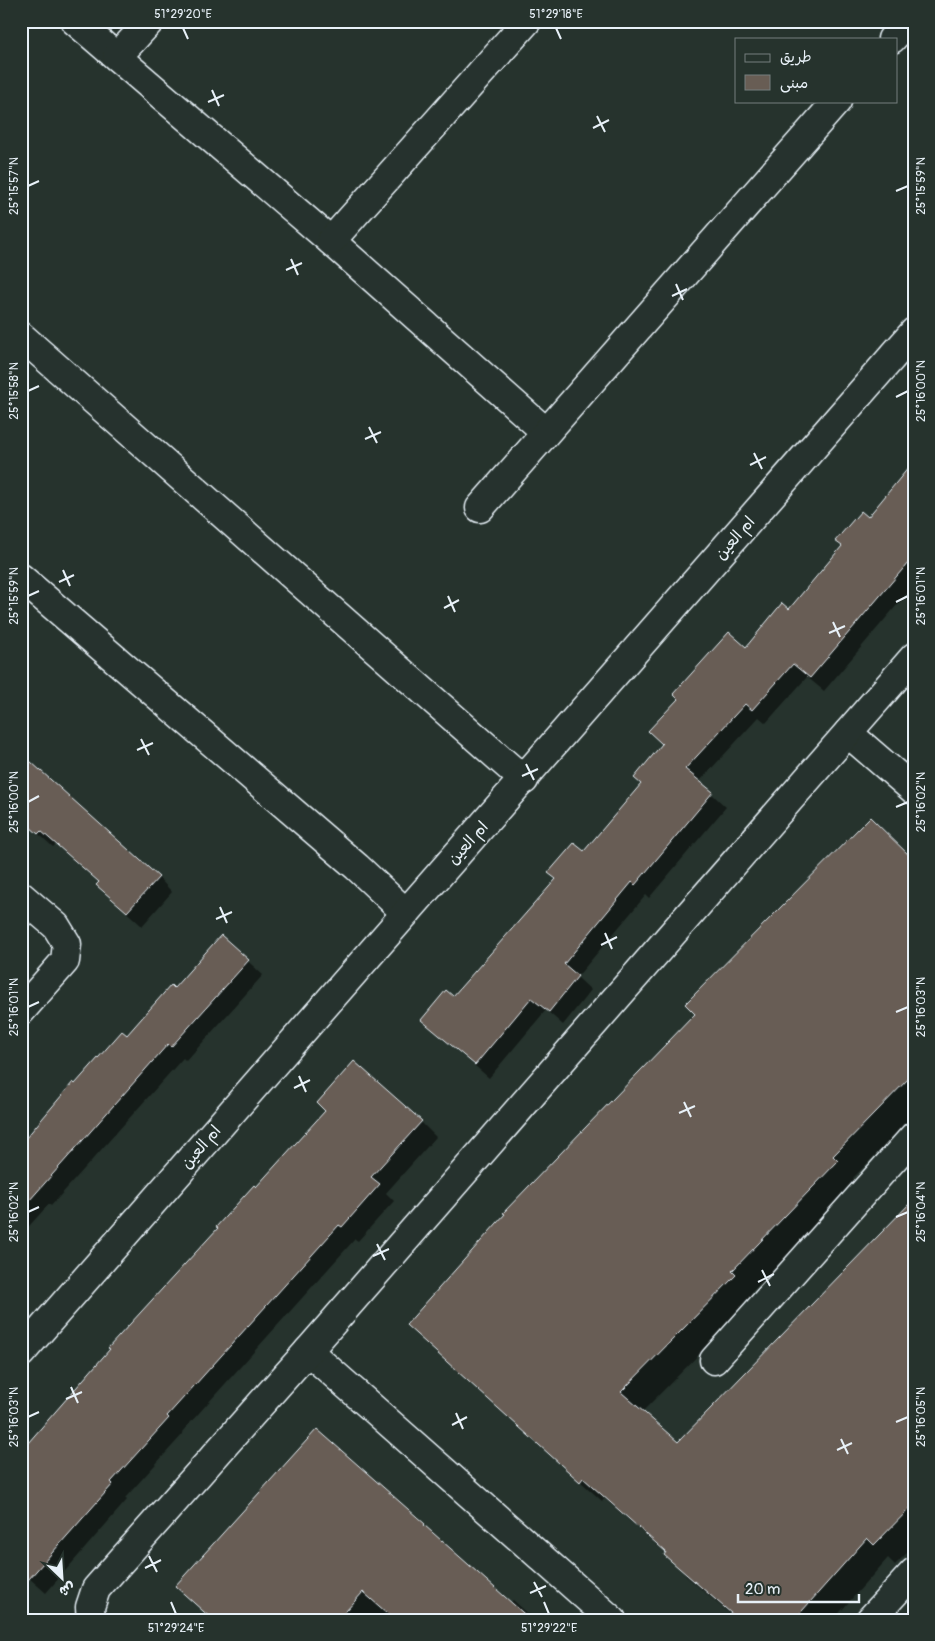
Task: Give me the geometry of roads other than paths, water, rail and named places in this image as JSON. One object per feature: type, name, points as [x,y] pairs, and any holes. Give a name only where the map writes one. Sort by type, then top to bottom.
[{"type":"street","points":[[75,21],[331,241],[546,432]]},
{"type":"street","points":[[117,57],[150,21]]},
{"type":"street","points":[[331,241],[527,21]]},
{"type":"street","points":[[893,38],[908,21]]},
{"type":"street","points":[[480,508],[836,102]]},
{"type":"street","name":"ام العين","points":[[21,1353],[914,332]]},
{"type":"street","points":[[21,336],[524,780]]},
{"type":"street","points":[[21,578],[357,867],[406,913]]},
{"type":"street","points":[[91,1620],[90,1607],[96,1589],[308,1351],[914,656]]},
{"type":"street","points":[[848,733],[914,790]]},
{"type":"street","points":[[21,896],[56,926],[67,944],[65,961],[21,1011]]},
{"type":"street","points":[[714,1360],[914,1136]]},
{"type":"street","points":[[308,1351],[612,1620]]},
{"type":"street","points":[[870,1620],[914,1572]]}]
